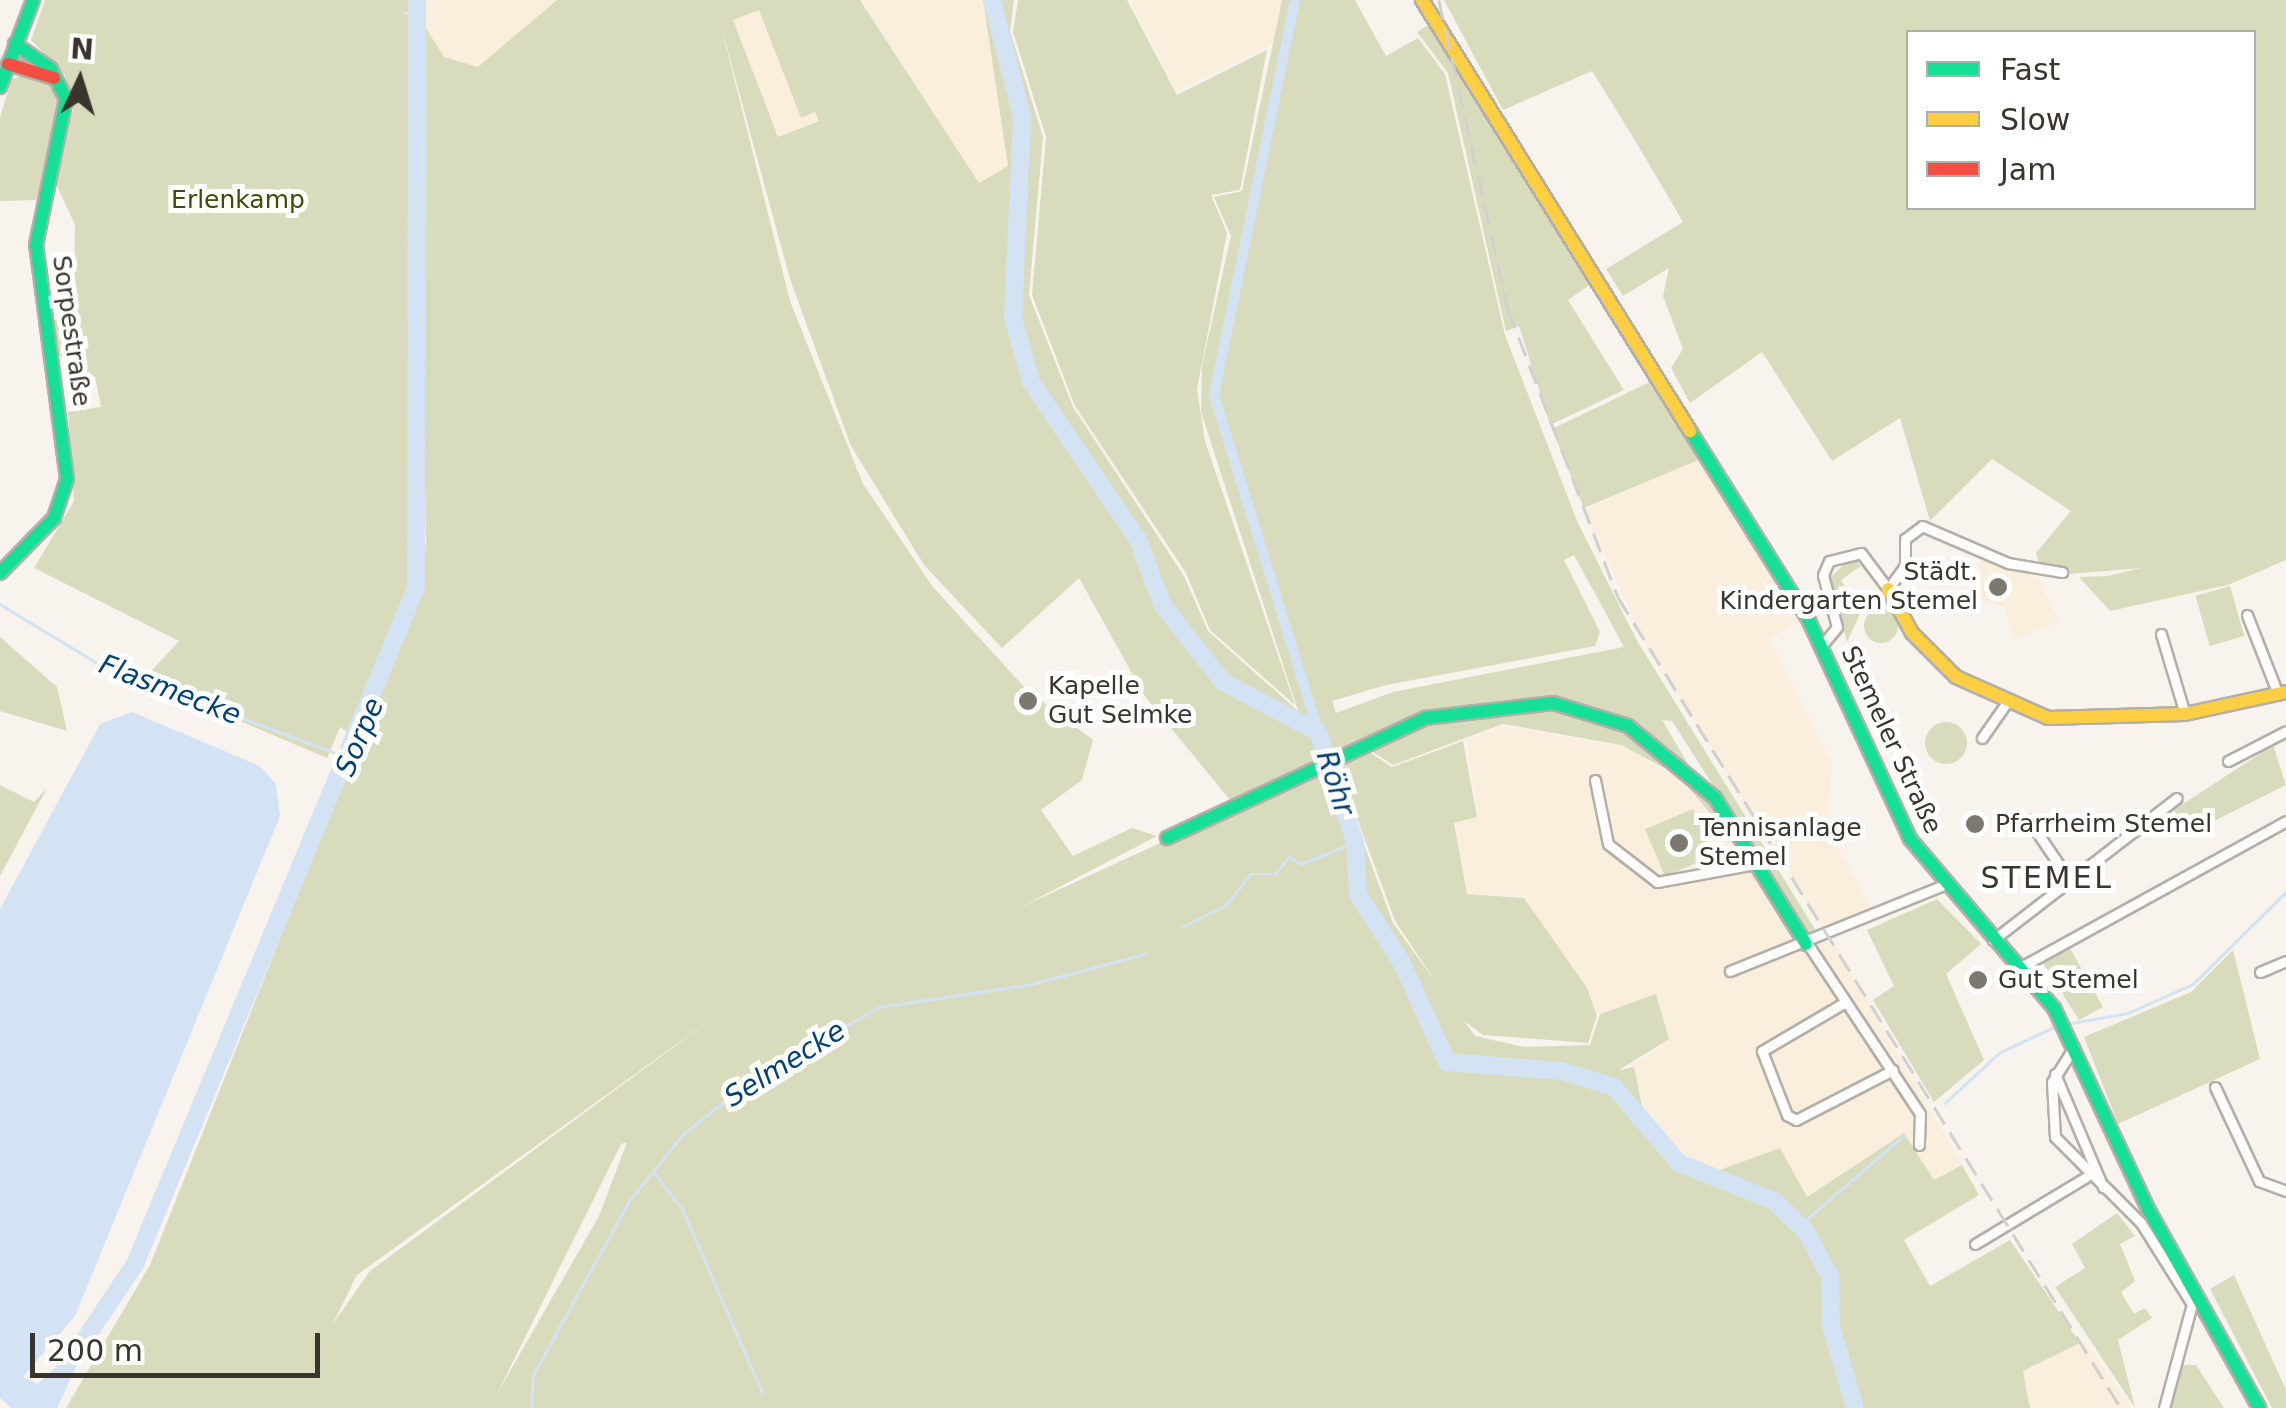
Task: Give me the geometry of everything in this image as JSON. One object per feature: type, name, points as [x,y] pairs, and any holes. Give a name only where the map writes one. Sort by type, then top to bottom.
[{"type":"street","points":[[0,87],[33,0]]},
{"type":"street","name":"Stemeler Straße","points":[[1422,0],[1577,237],[1822,645],[1910,839],[1941,886],[2020,968],[2076,1045],[2148,1209],[2260,1408]]},
{"type":"street","points":[[15,44],[54,78]]},
{"type":"street","points":[[8,64],[54,78]]},
{"type":"street","name":"Sorpestraße","points":[[0,573],[54,518],[66,479],[36,245],[65,122],[54,78]]},
{"type":"street","points":[[1888,589],[1900,580],[1905,540],[1922,526],[2008,564],[2062,572]]},
{"type":"street","points":[[1822,645],[1837,626],[1823,576],[1834,556],[1861,554],[1932,657],[2005,705],[2048,718],[2184,714],[2282,693],[2247,614]]},
{"type":"street","points":[[2161,634],[2184,714]]},
{"type":"street","points":[[1167,838],[1389,732],[1506,702],[1569,706],[1628,726],[1715,798],[1842,1004],[1856,1009],[1920,1114],[1919,1145]]},
{"type":"street","points":[[1982,738],[2005,705]]},
{"type":"street","points":[[2228,761],[2286,731]]},
{"type":"street","points":[[1594,780],[1608,844],[1657,882],[1756,864]]},
{"type":"street","points":[[1992,941],[2072,884],[2177,798]]},
{"type":"street","points":[[2028,819],[2072,884]]},
{"type":"street","points":[[2020,968],[2286,821]]},
{"type":"street","points":[[1730,970],[1807,945],[1941,886]]},
{"type":"street","points":[[2260,972],[2286,961]]},
{"type":"street","points":[[1842,1004],[1762,1051],[1788,1114],[1796,1120],[1892,1070]]},
{"type":"street","points":[[2076,1045],[2056,1074],[2055,1137],[2086,1176],[2140,1223],[2192,1304],[2164,1408]]},
{"type":"street","points":[[2056,1074],[2104,1190]]},
{"type":"street","points":[[2215,1087],[2258,1181],[2286,1191]]},
{"type":"street","points":[[1976,1244],[2086,1176]]},
{"type":"shaded area","points":[[422,0],[557,0],[478,67],[444,57],[417,14]]},
{"type":"shaded area","points":[[861,0],[983,0],[1008,166],[979,184]]},
{"type":"shaded area","points":[[1130,0],[1282,0],[1272,44],[1177,92]]},
{"type":"shaded area","points":[[759,9],[801,117],[816,112],[819,121],[777,137],[732,19]]},
{"type":"shaded area","points":[[1702,458],[1797,622],[1770,639],[1832,764],[1826,826],[1870,907],[1826,930],[1962,1165],[1934,1180],[1904,1133],[1806,1197],[1780,1149],[1717,1171],[1683,1156],[1644,1106],[1632,1065],[1659,1049],[1657,994],[1598,1014],[1524,897],[1468,894],[1455,824],[1478,817],[1466,740],[1503,726],[1621,746],[1679,778],[1759,874],[1797,940],[1824,930],[1642,636],[1584,510]]},
{"type":"shaded area","points":[[1980,554],[2037,577],[2059,622],[2012,640],[2005,607],[1981,599]]},
{"type":"shaded area","points":[[2085,1341],[2131,1408],[2030,1408],[2023,1371]]},
{"type":"green space","name":"Erlenkamp","points":[[45,0],[419,0],[414,14],[402,12],[414,17],[420,542],[402,632],[354,737],[340,727],[327,758],[143,680],[179,641],[34,568],[74,501],[68,412],[101,407],[95,377],[54,353],[51,320],[74,318],[75,225],[52,175],[73,110],[65,75],[31,40]]},
{"type":"green space","points":[[557,0],[860,0],[979,183],[1008,166],[983,0],[1014,0],[1010,31],[1043,137],[1029,295],[1073,407],[1184,576],[1208,631],[1298,711],[1201,412],[1202,365],[1231,236],[1214,197],[1242,191],[1282,0],[1355,0],[1386,56],[1418,38],[1445,74],[1505,335],[1577,521],[1636,639],[1816,931],[1808,934],[1672,721],[1662,720],[1736,845],[1679,776],[1621,745],[1503,724],[1393,765],[1365,747],[1230,800],[1144,695],[1079,578],[1002,648],[924,565],[851,446],[790,279],[720,22],[790,301],[863,484],[933,587],[1026,689],[1093,740],[1082,780],[1041,810],[1073,856],[1132,828],[1157,836],[1019,908],[1334,763],[1393,923],[1475,1036],[1524,1047],[1590,1045],[1600,1014],[1656,994],[1669,1039],[1619,1070],[1634,1067],[1642,1106],[1683,1156],[1717,1171],[1780,1148],[1807,1197],[1904,1133],[1934,1180],[1962,1165],[1979,1195],[1904,1240],[1930,1286],[2010,1240],[2080,1343],[2023,1371],[2030,1408],[66,1408],[150,1265],[419,590],[426,542],[417,14],[444,57],[478,67]],"holes":[[[759,10],[801,118],[815,112],[819,121],[778,137],[733,20]],[[1574,555],[1624,647],[1393,692],[1336,713],[1332,701],[1386,685],[1595,646],[1600,632],[1564,560]],[[721,1012],[370,1271],[332,1325],[357,1275]],[[627,1142],[599,1216],[497,1394],[621,1144]]]},
{"type":"green space","points":[[1018,0],[1127,0],[1177,95],[1267,50],[1240,190],[1211,195],[1227,233],[1197,389],[1205,441],[1295,705],[1210,630],[1186,573],[1075,406],[1032,295],[1046,137],[1013,32]]},
{"type":"green space","points":[[1444,0],[2286,0],[2286,560],[2228,585],[2110,611],[2079,577],[2107,576],[2141,568],[2070,574],[2039,563],[2036,553],[2071,511],[1992,459],[1930,521],[1900,418],[1832,461],[1762,352],[1690,403],[1671,368],[1683,349],[1663,296],[1669,268],[1623,296],[1606,269],[1683,222],[1592,71],[1503,110]]},
{"type":"green space","points":[[1430,24],[1595,281],[1568,300],[1624,390],[1550,425],[1519,326],[1506,331],[1448,73],[1417,32]]},
{"type":"green space","points":[[27,74],[53,82],[63,105],[55,144],[36,200],[0,201],[0,117],[12,79]]},
{"type":"green space","points":[[1656,379],[1703,458],[1584,508],[1552,429]]},
{"type":"green space","points":[[1852,556],[1861,566],[1841,580],[1860,614],[1847,642],[1830,578]]},
{"type":"green space","points":[[2230,586],[2244,636],[2210,646],[2195,596]]},
{"type":"green space","points":[[1881,609],[1893,614],[1898,626],[1893,638],[1881,643],[1869,638],[1864,626],[1869,614]]},
{"type":"green space","points":[[0,637],[57,687],[67,731],[0,711]]},
{"type":"green space","points":[[1946,722],[1961,728],[1967,743],[1961,758],[1946,764],[1931,758],[1925,743],[1931,728]]},
{"type":"green space","points":[[1463,741],[1477,817],[1454,823],[1467,894],[1524,898],[1587,988],[1597,1016],[1588,1043],[1483,1035],[1460,1018],[1395,921],[1336,761],[1366,750],[1392,767]]},
{"type":"green space","points":[[2273,745],[2286,785],[2186,835],[2174,810]]},
{"type":"green space","points":[[0,785],[34,802],[47,788],[0,876]]},
{"type":"green space","name":"Tennisanlage Stemel","points":[[1693,809],[1713,856],[1665,876],[1645,829]]},
{"type":"green space","points":[[1937,899],[1981,944],[1946,974],[1984,1060],[1934,1102],[1873,1000],[1894,986],[1867,930]]},
{"type":"green space","points":[[2067,943],[2103,1007],[2079,1020],[2041,960]]},
{"type":"green space","points":[[2233,950],[2260,1059],[2118,1124],[2084,1037],[2191,992]]},
{"type":"green space","points":[[2117,1213],[2135,1236],[2120,1244],[2135,1281],[2121,1292],[2134,1314],[2145,1308],[2152,1318],[2118,1340],[2135,1408],[2055,1287],[2085,1268],[2072,1244]]},
{"type":"green space","points":[[2234,1275],[2286,1390],[2286,1408],[2272,1408],[2210,1289]]},
{"type":"green space","points":[[2179,1365],[2196,1365],[2224,1408],[2169,1408]]},
{"type":"water","points":[[132,712],[260,766],[276,784],[280,816],[75,1316],[23,1377],[38,1384],[92,1333],[57,1408],[11,1408],[0,1398],[0,909],[100,724]]},
{"type":"waterway","name":"Sorpe","points":[[77,1351],[135,1264],[416,588],[417,0]]},
{"type":"waterway","name":"Röhr","points":[[992,0],[1022,117],[1013,318],[1031,382],[1138,540],[1162,604],[1223,682],[1318,732],[1355,842],[1358,895],[1402,963],[1447,1062],[1562,1071],[1614,1087],[1679,1163],[1774,1201],[1807,1233],[1830,1277],[1831,1327],[1855,1408]]},
{"type":"waterway","points":[[1295,0],[1214,395],[1318,732]]},
{"type":"waterway","name":"Flasmecke","points":[[0,604],[102,666],[349,758]]},
{"type":"waterway","name":"Selmecke","points":[[1182,927],[1226,905],[1250,874],[1275,874],[1289,857],[1301,864],[1355,842]]},
{"type":"waterway","points":[[2066,1024],[2128,1013],[2193,984],[2286,892]]},
{"type":"waterway","name":"Selmecke","points":[[531,1408],[533,1375],[629,1201],[683,1134],[758,1075],[879,1007],[1032,984],[1145,954]]},
{"type":"waterway","points":[[1945,1103],[1999,1053],[2058,1025]]},
{"type":"waterway","points":[[1800,1225],[1903,1136]]},
{"type":"waterway","points":[[653,1171],[683,1210],[762,1392]]},
{"type":"railway","points":[[1439,0],[1508,309],[1618,597],[2121,1408]]},
{"type":"traffic: fast","points":[[0,87],[33,0]]},
{"type":"traffic: fast","points":[[0,573],[54,518],[67,479],[36,245],[66,99],[51,69],[15,44]]},
{"type":"traffic: fast","points":[[1690,431],[1809,621],[1910,839],[2054,1008],[2148,1209],[2259,1408]]},
{"type":"traffic: fast","points":[[1167,838],[1425,718],[1553,703],[1628,726],[1715,798],[1806,944]]},
{"type":"traffic: slow","points":[[1422,0],[1690,431]]},
{"type":"traffic: slow","points":[[1888,589],[1912,633],[1956,677],[2048,718],[2185,714],[2286,692]]},
{"type":"traffic: jam","points":[[8,64],[54,78]]},
{"type":"place","name":"Städt. Kindergarten Stemel","points":[[1998,587]]},
{"type":"place","name":"Kapelle Gut Selmke","points":[[1028,701]]},
{"type":"place","name":"Pfarrheim Stemel","points":[[1975,824]]},
{"type":"place","name":"Tennisanlage Stemel","points":[[1679,843]]},
{"type":"place","name":"Gut Stemel","points":[[1978,980]]},
{"type":"district","name":"STEMEL","points":[[2047,878]]}]
